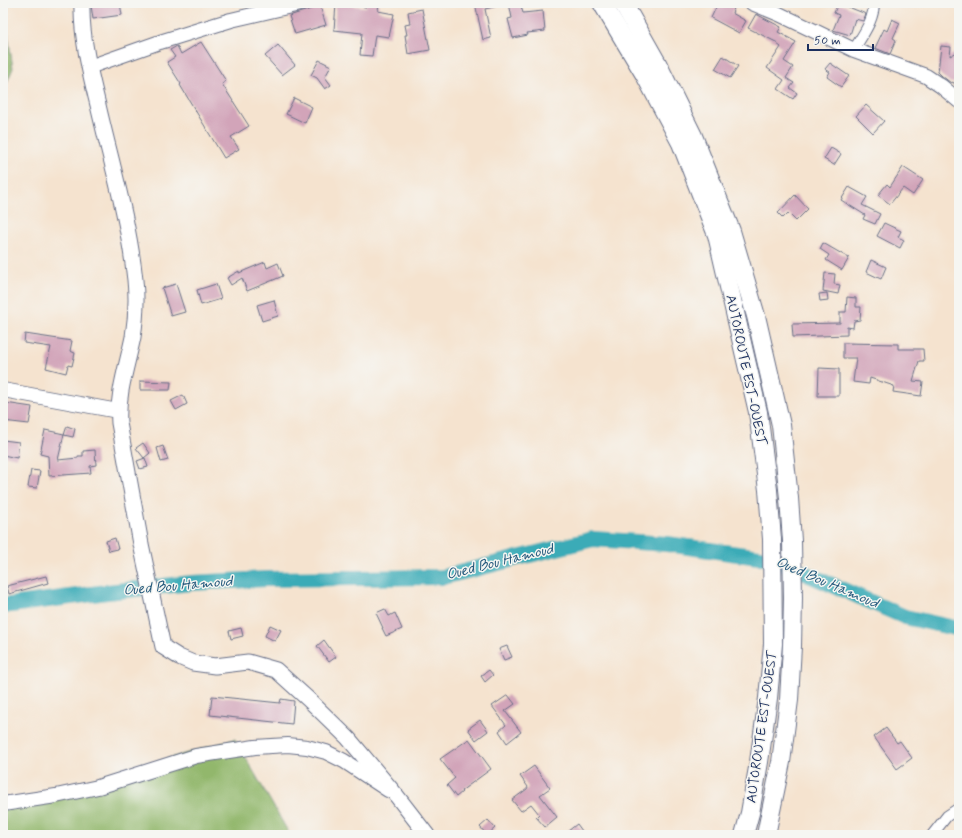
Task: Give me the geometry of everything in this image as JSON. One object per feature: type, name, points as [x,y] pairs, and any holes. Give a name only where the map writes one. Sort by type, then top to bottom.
[{"type":"highway","name":"AUTOROUTE EST-OUEST","points":[[607,10],[645,75],[681,143],[716,235],[758,412],[768,490],[772,539],[773,644],[768,698],[760,755],[750,813],[744,835]]},
{"type":"highway","name":"AUTOROUTE EST-OUEST","points":[[627,10],[657,63],[693,136],[731,231],[756,316],[781,425],[790,498],[793,598],[792,646],[789,700],[781,762],[766,835]]},
{"type":"main road","points":[[82,3],[89,67],[130,244],[135,280],[137,300],[136,314],[118,410],[121,440],[163,646],[179,657],[193,663],[215,666],[248,662],[276,670],[348,738],[396,795],[427,835]]},
{"type":"main road","points":[[89,67],[160,42],[231,20],[304,3]]},
{"type":"main road","points":[[752,3],[779,14],[854,50],[926,76],[959,102]]},
{"type":"main road","points":[[3,390],[118,410]]},
{"type":"main road","points":[[3,804],[56,796],[98,787],[196,756],[255,747],[288,745],[307,747],[326,752],[344,761],[396,795]]},
{"type":"street","points":[[854,50],[870,22],[874,9],[874,3]]},
{"type":"street","points":[[932,835],[947,816],[959,808]]},
{"type":"green space","points":[[3,3],[13,68],[3,92]]},
{"type":"green space","points":[[235,739],[290,835],[3,835],[3,807]]},
{"type":"building","points":[[120,3],[122,15],[93,19],[91,5]]},
{"type":"building","points":[[366,3],[379,3],[378,11],[394,14],[389,37],[375,35],[372,56],[360,55],[362,33],[334,30],[336,4],[366,7]]},
{"type":"building","points":[[475,3],[498,3],[498,6],[485,9],[491,38],[483,40]]},
{"type":"building","points":[[509,3],[520,3],[523,13],[543,11],[545,31],[527,33],[528,35],[513,38],[508,19],[512,18]]},
{"type":"building","points":[[718,3],[727,3],[735,6],[732,13],[746,21],[739,33],[711,18]]},
{"type":"building","points":[[838,3],[866,14],[863,21],[855,19],[850,35],[833,30],[839,15],[834,13]]},
{"type":"building","points":[[320,6],[326,25],[295,34],[289,16]]},
{"type":"building","points":[[422,9],[430,50],[408,54],[405,25],[410,24],[408,12]]},
{"type":"building","points":[[756,14],[781,27],[778,32],[796,42],[784,61],[793,67],[786,78],[794,83],[790,88],[797,93],[793,99],[778,89],[784,80],[767,68],[781,47],[777,44],[778,43],[748,28]]},
{"type":"building","points":[[892,19],[900,23],[893,38],[896,40],[890,54],[875,48],[884,29],[887,31]]},
{"type":"building","points":[[201,42],[226,81],[222,84],[249,126],[231,137],[239,149],[224,158],[167,62],[175,57],[170,50],[177,46],[181,54]]},
{"type":"building","points":[[278,45],[295,65],[282,75],[265,56]]},
{"type":"building","points":[[941,46],[951,47],[950,56],[959,51],[959,90],[953,82],[951,83],[938,72]]},
{"type":"building","points":[[723,56],[738,66],[730,78],[715,69]]},
{"type":"building","points":[[319,60],[331,66],[325,77],[331,85],[325,89],[317,78],[311,75]]},
{"type":"building","points":[[830,63],[849,76],[841,87],[827,77],[830,72],[825,69]]},
{"type":"building","points":[[294,98],[312,107],[305,123],[286,114]]},
{"type":"building","points":[[866,105],[884,121],[873,133],[856,116]]},
{"type":"building","points":[[831,148],[841,154],[834,165],[824,159]]},
{"type":"building","points":[[903,167],[923,180],[913,195],[903,188],[890,204],[878,195],[887,184],[890,187]]},
{"type":"building","points":[[849,187],[867,197],[862,205],[880,214],[875,224],[863,219],[865,215],[841,200]]},
{"type":"building","points":[[795,195],[808,209],[796,221],[788,213],[783,218],[778,213]]},
{"type":"building","points":[[884,223],[901,231],[898,237],[904,240],[900,248],[877,236]]},
{"type":"building","points":[[823,243],[849,258],[842,270],[826,260],[829,255],[820,249]]},
{"type":"building","points":[[871,260],[886,267],[881,279],[866,272]]},
{"type":"building","points":[[265,262],[267,268],[278,263],[283,276],[247,291],[242,278],[231,285],[227,278],[239,271],[239,273]]},
{"type":"building","points":[[825,273],[835,274],[834,284],[840,285],[838,294],[823,291]]},
{"type":"building","points":[[176,284],[185,312],[171,316],[162,288]]},
{"type":"building","points":[[216,284],[221,299],[201,305],[197,290]]},
{"type":"building","points":[[827,293],[828,300],[820,301],[819,294]]},
{"type":"building","points":[[847,297],[856,298],[856,307],[861,307],[860,320],[854,321],[853,328],[847,327],[847,335],[793,337],[792,324],[840,323],[840,312],[846,312]]},
{"type":"building","points":[[274,300],[278,316],[262,321],[257,305]]},
{"type":"building","points":[[25,334],[72,341],[70,351],[75,353],[72,366],[68,365],[66,373],[46,368],[51,347],[24,343]]},
{"type":"building","points":[[843,343],[898,344],[898,349],[923,349],[924,361],[919,361],[913,381],[923,382],[921,396],[893,392],[894,386],[870,378],[869,384],[853,382],[856,358],[843,358]]},
{"type":"building","points":[[819,368],[839,369],[839,396],[818,396]]},
{"type":"building","points":[[140,381],[171,382],[170,390],[140,390]]},
{"type":"building","points":[[183,395],[187,404],[176,410],[171,401]]},
{"type":"building","points":[[5,403],[32,407],[29,424],[3,421]]},
{"type":"building","points":[[67,426],[75,429],[73,437],[64,435]]},
{"type":"building","points":[[45,430],[64,434],[58,460],[78,458],[78,456],[83,456],[83,451],[95,450],[96,465],[90,466],[91,473],[49,476],[48,456],[40,454]]},
{"type":"building","points":[[3,440],[19,442],[17,458],[3,455]]},
{"type":"building","points":[[143,443],[150,453],[144,458],[136,448]]},
{"type":"building","points":[[163,446],[168,460],[161,462],[157,448]]},
{"type":"building","points":[[145,458],[148,467],[140,469],[137,461]]},
{"type":"building","points":[[31,470],[40,471],[37,488],[28,487]]},
{"type":"building","points":[[115,538],[118,549],[109,551],[106,541]]},
{"type":"building","points":[[46,576],[48,583],[9,594],[7,586]]},
{"type":"building","points":[[385,609],[389,616],[395,613],[402,629],[386,636],[376,613]]},
{"type":"building","points":[[270,625],[281,630],[275,641],[265,636]]},
{"type":"building","points":[[241,628],[243,636],[231,639],[229,631]]},
{"type":"building","points":[[324,640],[336,657],[329,662],[317,646]]},
{"type":"building","points":[[507,646],[512,657],[504,660],[499,649]]},
{"type":"building","points":[[489,670],[493,675],[485,682],[481,676]]},
{"type":"building","points":[[508,695],[515,704],[505,711],[521,732],[507,743],[499,731],[506,725],[492,706]]},
{"type":"building","points":[[212,696],[280,703],[281,699],[294,701],[292,724],[210,715]]},
{"type":"building","points":[[480,720],[488,731],[476,740],[468,729]]},
{"type":"building","points":[[886,728],[897,743],[900,741],[912,758],[897,769],[874,737]]},
{"type":"building","points":[[469,739],[491,769],[461,791],[462,792],[456,797],[447,785],[455,778],[440,759]]},
{"type":"building","points":[[534,766],[550,788],[540,795],[557,817],[545,827],[536,817],[539,814],[531,804],[521,811],[512,800],[527,789],[528,787],[520,776]]},
{"type":"building","points":[[488,820],[495,828],[487,835],[480,827]]},
{"type":"building","points":[[577,824],[585,835],[563,835]]},
{"type":"waterway","name":"Oued Bou Hamoud","points":[[3,606],[107,592],[192,583],[266,579],[443,577],[593,539],[667,544],[773,559],[905,617],[959,629]]}]
